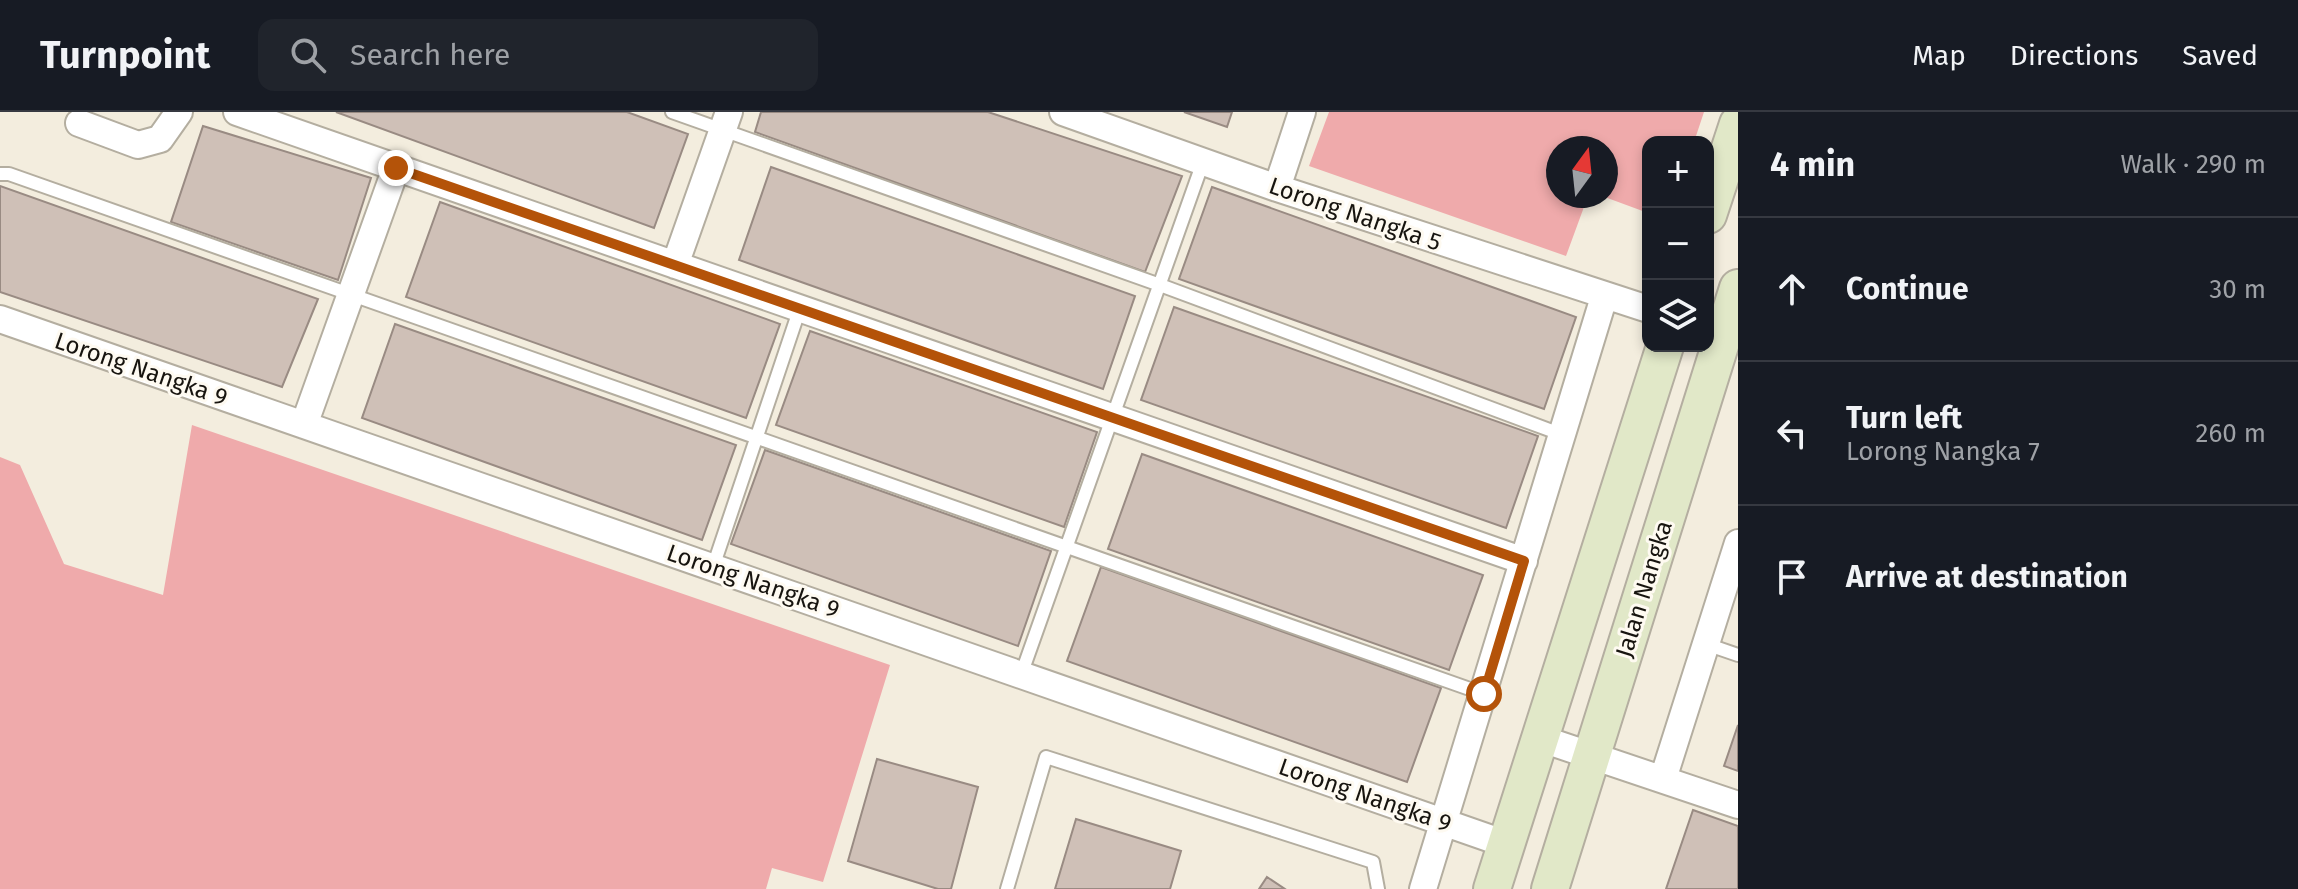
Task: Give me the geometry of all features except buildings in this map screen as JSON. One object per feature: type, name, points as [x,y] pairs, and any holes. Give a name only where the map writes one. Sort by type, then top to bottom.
[{"type":"street","points":[[79,123],[138,145],[160,139],[179,112]]},
{"type":"street","points":[[237,112],[267,117],[396,168],[1524,561]]},
{"type":"street","name":"Lorong Nangka 5","points":[[1063,112],[1277,188],[1642,307]]},
{"type":"street","points":[[1277,188],[1302,112]]},
{"type":"street","points":[[675,265],[726,121]]},
{"type":"street","points":[[1710,208],[1738,124]]},
{"type":"street","points":[[304,425],[396,168]]},
{"type":"street","name":"Jalan Nangka","points":[[1550,889],[1738,288]]},
{"type":"street","points":[[1423,889],[1604,297]]},
{"type":"street","name":"Lorong Nangka 9","points":[[0,319],[1506,844]]},
{"type":"street","points":[[1492,889],[1663,352]]},
{"type":"street","points":[[1663,779],[1738,543]]},
{"type":"street","points":[[1539,738],[1738,805]]},
{"type":"lane","points":[[672,112],[726,121],[1563,435]]},
{"type":"lane","points":[[1021,675],[1203,162]]},
{"type":"lane","points":[[0,174],[9,174],[1484,694]]},
{"type":"lane","points":[[713,567],[800,308]]},
{"type":"lane","points":[[1706,644],[1738,655]]},
{"type":"lane","points":[[1007,889],[1046,757],[1373,862],[1378,889]]},
{"type":"shaded area","points":[[1329,112],[1704,112],[1696,136],[1642,136],[1642,211],[1618,202],[1618,136],[1546,136],[1546,208],[1584,208],[1566,256],[1309,166]]},
{"type":"shaded area","points":[[192,425],[890,665],[823,882],[772,868],[766,889],[0,889],[0,457],[20,465],[64,564],[163,595]]},
{"type":"route","points":[[396,168],[1524,561],[1484,694]]}]
